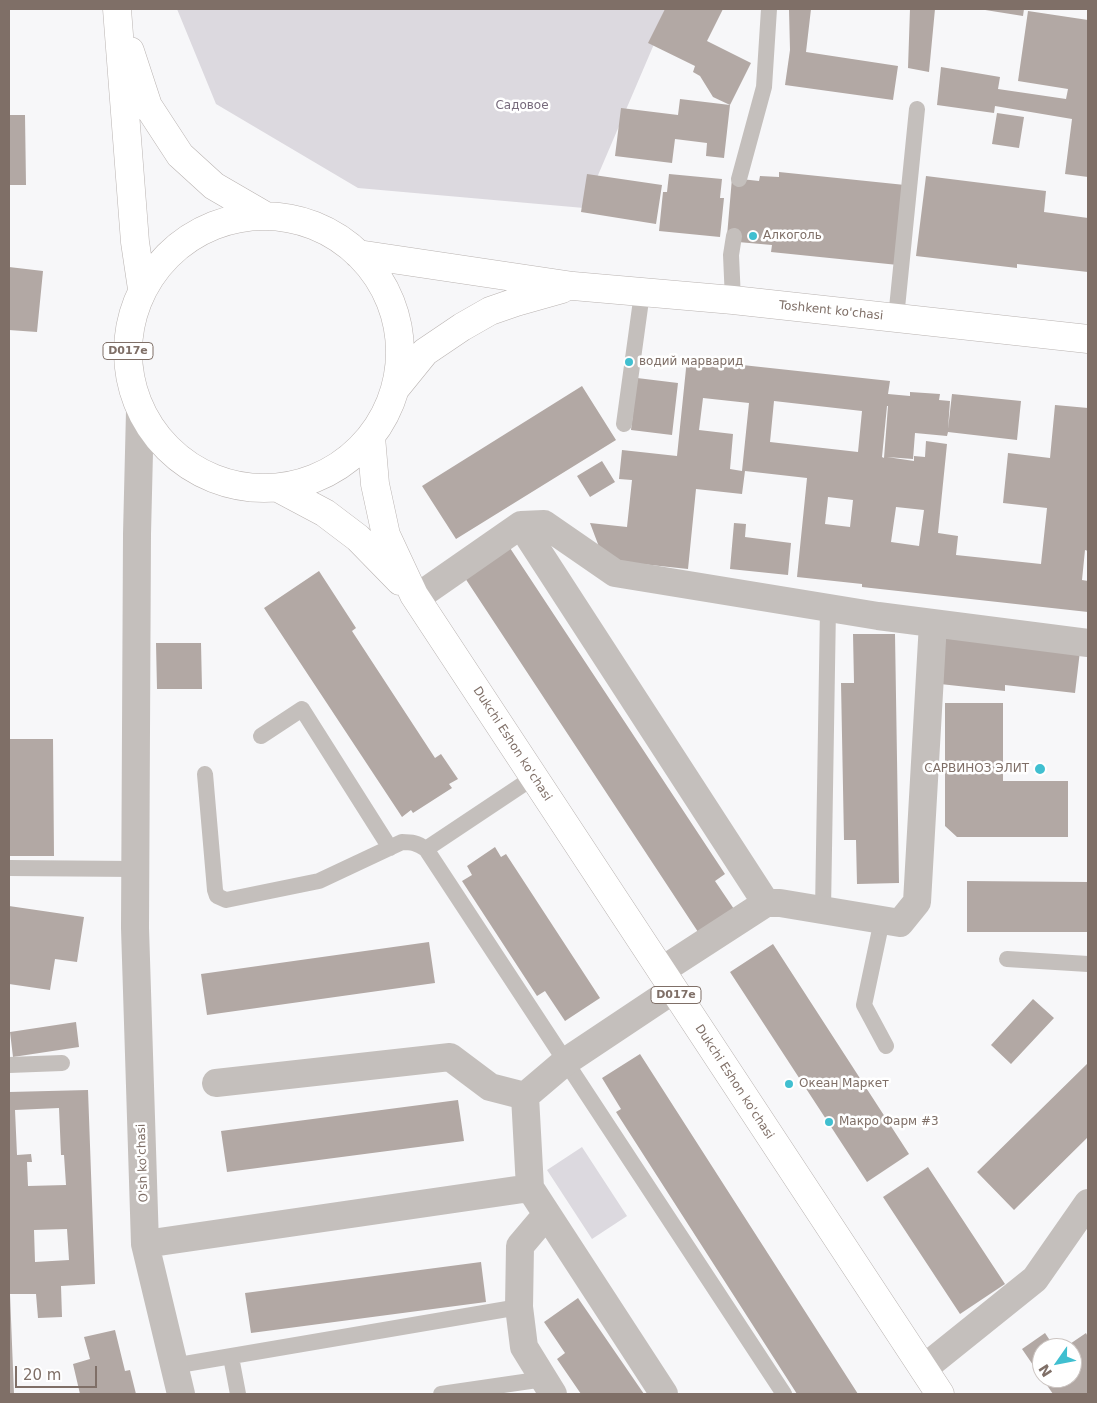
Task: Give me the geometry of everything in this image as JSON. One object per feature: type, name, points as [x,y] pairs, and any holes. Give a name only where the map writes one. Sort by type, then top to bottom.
[{"type":"main road","name":"D017e","points":[[117,9],[148,106],[180,155],[214,186],[264,215]]},
{"type":"main road","name":"D017e","points":[[117,9],[135,242],[142,288]]},
{"type":"main road","name":"D017e","points":[[264,215],[298,220],[330,233],[358,254],[381,282],[395,316],[400,352],[395,389],[385,414],[370,437],[345,462],[313,480],[278,488],[237,486],[197,471],[164,446],[140,411],[128,370],[129,328],[142,288],[164,258],[193,235],[226,220],[264,215]]},
{"type":"main road","name":"Toshkent ko'chasi","points":[[358,254],[574,286],[733,300],[1088,339]]},
{"type":"main road","points":[[395,389],[426,352],[462,327],[490,311],[574,286]]},
{"type":"main road","name":"D017e","points":[[370,437],[375,484],[386,535],[415,596]]},
{"type":"main road","name":"D017e","points":[[278,488],[325,514],[358,538],[415,596]]},
{"type":"main road","name":"Dukchi Eshon ko'chasi","points":[[415,596],[940,1394]]},
{"type":"street","name":"O'sh ko'chasi","points":[[140,411],[137,544],[135,928],[145,1244],[181,1394]]},
{"type":"street","points":[[415,596],[521,525],[544,524],[615,574],[828,608],[1088,643]]},
{"type":"street","points":[[521,525],[766,903]]},
{"type":"street","points":[[525,1096],[667,980],[766,903],[780,903],[900,923],[917,902],[933,623]]},
{"type":"street","points":[[216,1084],[450,1057],[490,1087],[525,1096]]},
{"type":"street","points":[[525,1096],[530,1188],[664,1394]]},
{"type":"street","points":[[145,1244],[530,1188]]},
{"type":"street","points":[[923,1369],[1035,1278],[1088,1203]]},
{"type":"street","points":[[547,1214],[520,1246],[520,1307],[524,1348],[548,1387]]},
{"type":"lane","points":[[739,179],[764,87],[769,9]]},
{"type":"lane","points":[[896,318],[917,109]]},
{"type":"lane","points":[[733,300],[731,256],[734,236]]},
{"type":"lane","points":[[624,424],[642,293]]},
{"type":"lane","points":[[823,910],[828,608]]},
{"type":"lane","points":[[261,736],[302,709],[390,848]]},
{"type":"lane","points":[[205,774],[215,890],[217,896],[226,900],[319,881],[402,842],[419,844],[426,849],[784,1394]]},
{"type":"lane","points":[[426,849],[534,776]]},
{"type":"lane","points":[[9,868],[135,869]]},
{"type":"lane","points":[[882,920],[864,1005],[886,1046]]},
{"type":"lane","points":[[1007,959],[1088,964]]},
{"type":"lane","points":[[9,1065],[62,1063]]},
{"type":"lane","points":[[173,1366],[520,1307]]},
{"type":"lane","points":[[231,1357],[238,1394]]},
{"type":"lane","points":[[441,1394],[548,1387]]},
{"type":"green space","name":"Садовое","points":[[177,9],[669,9],[584,208],[358,188],[216,104]]},
{"type":"green space","points":[[582,1147],[627,1216],[592,1239],[547,1170]]},
{"type":"building","points":[[665,9],[723,9],[707,41],[751,63],[730,105],[713,97],[700,76],[693,72],[695,66],[648,43]]},
{"type":"building","points":[[789,9],[811,9],[806,52],[898,66],[893,100],[785,85],[790,50]]},
{"type":"building","points":[[910,9],[935,9],[929,72],[908,68]]},
{"type":"building","points":[[979,9],[1024,9],[1023,16]]},
{"type":"building","points":[[1028,11],[1088,20],[1088,177],[1065,174],[1072,119],[995,106],[994,113],[937,105],[941,67],[1000,77],[998,89],[1066,99],[1068,89],[1018,81]]},
{"type":"building","points":[[680,99],[730,105],[724,158],[706,156],[707,143],[675,139],[672,163],[615,156],[621,108],[678,115]]},
{"type":"building","points":[[997,113],[1024,117],[1019,148],[992,144]]},
{"type":"building","points":[[9,115],[25,115],[26,185],[9,185]]},
{"type":"building","points":[[779,172],[905,185],[898,265],[771,252],[772,245],[738,242],[727,236],[732,178],[759,181],[760,176],[779,177]]},
{"type":"building","points":[[587,174],[662,185],[656,224],[581,212]]},
{"type":"building","points":[[669,174],[722,179],[720,198],[724,198],[720,237],[659,231],[663,192],[667,192]]},
{"type":"building","points":[[926,176],[1046,191],[1044,212],[1088,218],[1088,272],[1017,264],[1017,268],[916,256]]},
{"type":"building","points":[[9,267],[43,271],[37,332],[9,330]]},
{"type":"building","points":[[687,359],[890,381],[888,394],[910,396],[910,392],[940,394],[939,400],[950,401],[948,429],[952,394],[1021,401],[1017,440],[948,432],[947,436],[915,433],[913,459],[887,457],[914,461],[914,456],[925,457],[926,441],[947,444],[938,533],[958,536],[956,555],[1041,564],[1047,508],[1003,503],[1008,453],[1050,458],[1055,405],[1088,408],[1088,551],[1085,550],[1082,580],[1088,581],[1088,612],[862,587],[862,584],[797,577],[807,478],[745,471],[742,494],[696,489],[688,569],[604,560],[590,523],[627,527],[632,480],[619,479],[622,450],[677,456]],"holes":[[[703,398],[749,403],[742,471],[730,469],[733,434],[699,430]],[[774,401],[862,411],[858,452],[770,442]],[[887,406],[888,406],[884,458],[882,457]],[[828,497],[853,500],[850,527],[825,524]],[[896,507],[924,510],[919,546],[891,542]]]},
{"type":"building","points":[[637,378],[678,383],[672,435],[631,430]]},
{"type":"building","points":[[582,386],[616,440],[456,539],[422,486]]},
{"type":"building","points":[[602,461],[615,482],[590,497],[577,476]]},
{"type":"building","points":[[734,523],[746,524],[745,537],[791,543],[788,575],[730,569]]},
{"type":"building","points":[[510,548],[725,874],[715,881],[736,912],[700,935],[465,578]]},
{"type":"building","points":[[319,571],[356,628],[352,631],[435,758],[441,754],[458,779],[449,784],[452,788],[413,813],[411,810],[402,817],[264,608]]},
{"type":"building","points":[[853,634],[895,634],[899,883],[857,884],[856,840],[844,840],[841,683],[854,683]]},
{"type":"building","points":[[946,636],[1080,651],[1075,693],[1005,685],[1005,691],[940,684]]},
{"type":"building","points":[[156,643],[201,643],[202,689],[157,689]]},
{"type":"building","points":[[945,703],[1003,703],[1003,781],[1068,781],[1068,837],[957,837],[945,826]]},
{"type":"building","points":[[9,739],[53,739],[54,856],[9,856]]},
{"type":"building","points":[[495,847],[501,857],[506,854],[600,998],[565,1021],[545,991],[537,996],[462,881],[472,875],[467,866]]},
{"type":"building","points":[[967,881],[1088,882],[1088,932],[967,932]]},
{"type":"building","points":[[9,906],[84,917],[77,962],[55,959],[50,990],[9,984]]},
{"type":"building","points":[[429,942],[435,983],[207,1015],[201,974]]},
{"type":"building","points":[[773,944],[909,1154],[867,1182],[730,972]]},
{"type":"building","points":[[1033,999],[1054,1018],[1011,1064],[991,1045]]},
{"type":"building","points":[[76,1022],[79,1047],[13,1057],[10,1032]]},
{"type":"building","points":[[640,1054],[858,1394],[797,1394],[616,1112],[621,1109],[602,1078]]},
{"type":"building","points":[[1088,1063],[1088,1137],[1014,1210],[977,1172]]},
{"type":"building","points":[[88,1090],[95,1284],[61,1286],[62,1317],[38,1318],[36,1294],[10,1294],[14,1394],[9,1394],[9,1092]],"holes":[[[59,1108],[61,1155],[64,1155],[66,1185],[28,1186],[27,1162],[32,1162],[31,1154],[17,1155],[15,1110]],[[67,1229],[69,1260],[35,1262],[34,1230]]]},
{"type":"building","points":[[458,1100],[464,1141],[227,1172],[221,1131]]},
{"type":"building","points":[[928,1167],[1005,1284],[960,1314],[883,1197]]},
{"type":"building","points":[[481,1262],[486,1302],[251,1333],[245,1293]]},
{"type":"building","points":[[578,1298],[644,1394],[581,1394],[557,1359],[565,1353],[544,1322]]},
{"type":"building","points":[[115,1330],[125,1371],[130,1370],[136,1394],[80,1394],[73,1364],[90,1359],[84,1337]]},
{"type":"building","points":[[1045,1333],[1048,1338],[1038,1338]]},
{"type":"building","points":[[1086,1333],[1088,1337],[1088,1394],[1053,1394],[1049,1388],[1082,1388],[1082,1338],[1079,1338]]},
{"type":"building","points":[[1032,1342],[1032,1364],[1022,1349]]},
{"type":"place","name":"Алкоголь","points":[[753,236]]},
{"type":"place","name":"водий марварид","points":[[629,362]]},
{"type":"place","name":"САРВИНОЗ ЭЛИТ","points":[[1040,769]]},
{"type":"place","name":"Океан Маркет","points":[[789,1084]]},
{"type":"place","name":"Макро Фарм #3","points":[[829,1122]]}]
